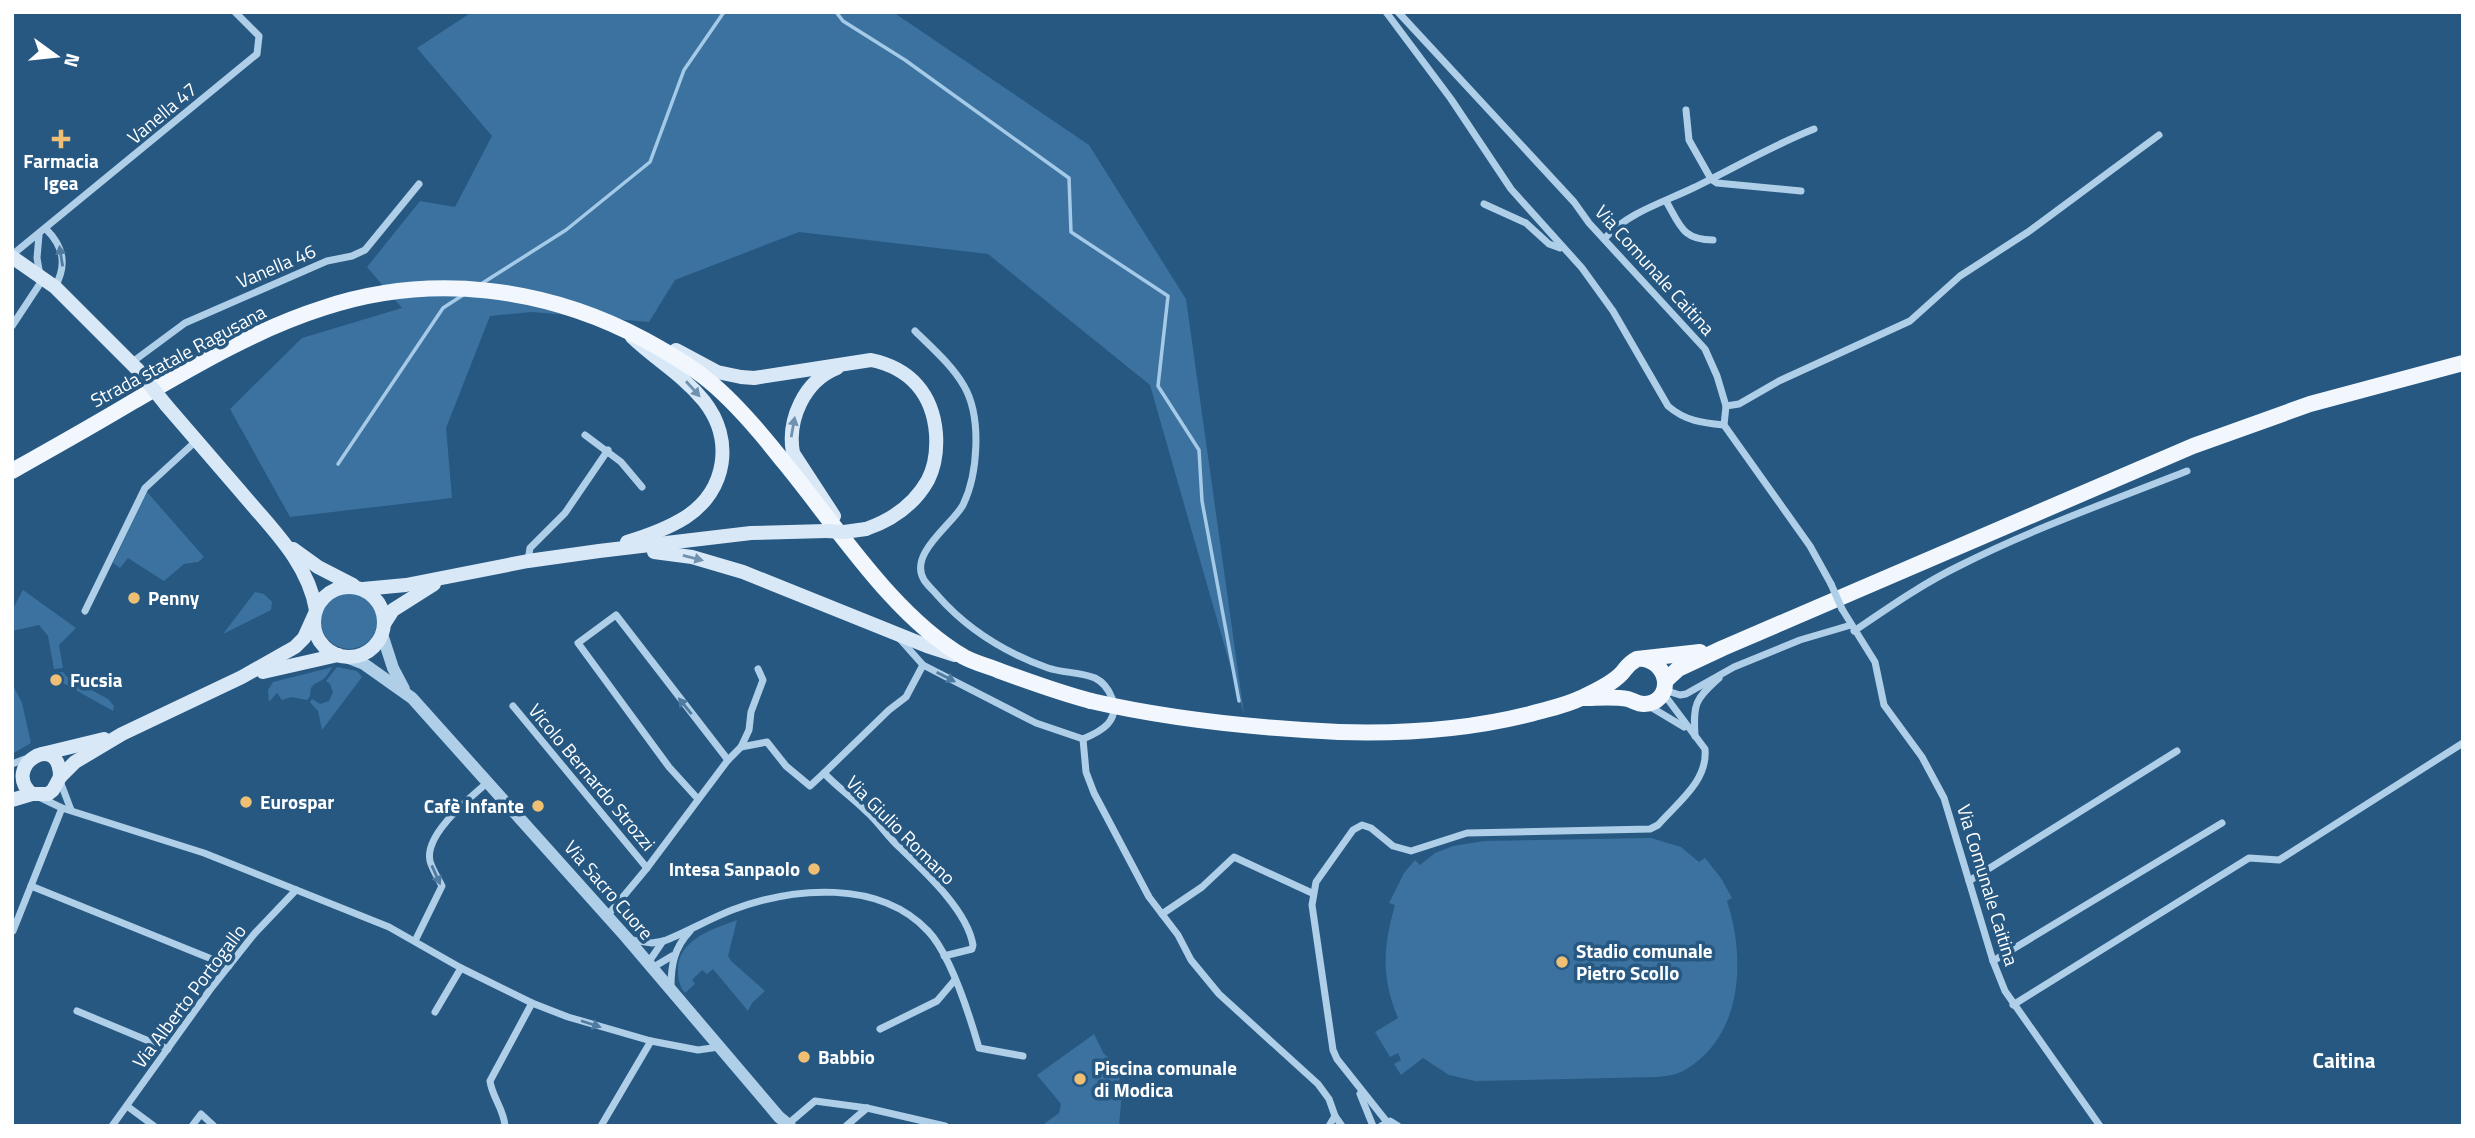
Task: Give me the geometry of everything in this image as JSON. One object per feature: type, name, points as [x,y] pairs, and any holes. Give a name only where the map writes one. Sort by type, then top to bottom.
[{"type":"main road","points":[[12,256],[46,280],[134,367],[286,544],[305,575],[313,595],[317,636],[322,644],[342,656]]},
{"type":"main road","name":"Strada statale Ragusana","points":[[12,471],[176,377],[283,324],[322,308],[369,295],[413,290],[467,289],[521,295],[573,308],[624,329],[694,369],[733,404],[772,447],[870,569],[921,626],[967,658],[1055,691],[1091,701],[1189,720],[1239,726],[1399,733],[1506,720],[1580,698]]},
{"type":"main road","points":[[22,779],[42,795],[53,790],[75,762],[122,734],[242,677],[295,647],[304,638],[320,603],[340,587],[405,585],[528,561],[751,533],[844,532],[866,529],[884,523],[907,507],[928,480],[937,446],[935,418],[924,392],[915,381],[887,363],[858,360],[754,378],[741,377],[717,372],[650,336],[624,329]]},
{"type":"main road","points":[[599,551],[648,536],[687,516],[708,496],[720,474],[723,461],[720,430],[705,402],[680,374],[646,350],[624,329]]},
{"type":"main road","points":[[858,360],[830,371],[818,379],[808,391],[799,404],[791,443],[793,453],[870,569]]},
{"type":"main road","points":[[1580,698],[1653,702],[1678,669],[2193,446],[2310,404],[2463,363]]},
{"type":"main road","points":[[286,544],[318,567],[377,599],[384,615],[383,629]]},
{"type":"main road","points":[[625,550],[674,553],[743,572],[896,633],[967,658]]},
{"type":"main road","points":[[242,677],[363,654],[378,642],[393,610],[446,576]]},
{"type":"main road","points":[[1580,698],[1622,673],[1631,662],[1723,648]]},
{"type":"main road","points":[[1644,659],[1651,660],[1661,668],[1664,688]]},
{"type":"main road","points":[[1622,673],[1621,687],[1636,702]]},
{"type":"main road","points":[[12,800],[29,756],[122,734]]},
{"type":"main road","points":[[41,754],[56,761],[60,778]]},
{"type":"street","name":"Vanella 47","points":[[43,231],[257,54],[259,36],[235,12]]},
{"type":"street","points":[[1386,12],[1451,99],[1511,189],[1582,268],[1613,311],[1668,406],[1689,419],[1724,425]]},
{"type":"street","name":"Via Comunale Caitina","points":[[1398,12],[1705,349],[1726,406],[1724,425],[1810,546],[1852,628],[1875,662],[1884,705],[1922,757],[1944,798],[1993,961],[2013,1005],[2101,1126]]},
{"type":"street","points":[[1406,39],[1411,25]]},
{"type":"street","points":[[1686,110],[1689,140],[1711,179],[1717,183],[1801,191]]},
{"type":"street","points":[[1605,238],[1617,225],[1646,207],[1666,201],[1773,145],[1814,130]]},
{"type":"street","points":[[1726,406],[1739,404],[1779,381],[1910,321],[1960,276],[2028,232],[2160,135]]},
{"type":"street","name":"Vanella 46","points":[[134,367],[185,323],[327,261],[352,256],[365,250],[419,184]]},
{"type":"street","points":[[1666,201],[1683,231],[1696,240],[1713,240]]},
{"type":"street","points":[[1484,204],[1526,223],[1549,244],[1564,249]]},
{"type":"street","points":[[12,256],[43,231]]},
{"type":"street","points":[[12,326],[46,280],[61,276],[64,264],[58,243],[43,231]]},
{"type":"street","points":[[43,231],[37,258],[46,280]]},
{"type":"street","points":[[896,633],[923,665],[1036,723],[1083,739],[1101,732],[1113,718],[1114,706],[1109,690],[1096,678],[1050,668],[1006,651],[949,608],[923,579],[921,564],[929,546],[961,508],[972,485],[976,456],[974,413],[965,388],[915,331]]},
{"type":"street","points":[[585,435],[608,450],[642,487]]},
{"type":"street","points":[[85,611],[145,488],[197,440]]},
{"type":"street","points":[[528,561],[530,548],[571,506],[608,450]]},
{"type":"street","points":[[1664,688],[1680,695],[1686,694],[1727,670],[1800,640],[1852,628],[1959,566],[2187,471]]},
{"type":"street","points":[[698,799],[669,767],[578,643],[616,615],[728,760]]},
{"type":"street","points":[[383,629],[393,668],[406,692]]},
{"type":"street","points":[[342,656],[365,664],[406,692]]},
{"type":"street","points":[[824,773],[889,710],[906,698],[923,665]]},
{"type":"street","points":[[606,916],[741,747],[764,680],[758,669]]},
{"type":"street","points":[[1693,734],[1696,703],[1701,694],[1727,670]]},
{"type":"street","points":[[1398,1126],[1393,1122],[1384,1124],[1333,1050],[1312,893],[1316,881],[1353,830],[1362,825],[1371,828],[1393,846],[1410,851],[1452,836],[1467,834],[1650,829],[1658,825],[1701,777],[1705,767],[1705,749],[1664,688]]},
{"type":"street","name":"Via Sacro Cuore","points":[[406,692],[626,937],[783,1123]]},
{"type":"street","points":[[1636,702],[1693,734]]},
{"type":"street","name":"Vicolo Bernardo Strozzi","points":[[513,706],[647,868]]},
{"type":"street","points":[[1083,739],[1085,765],[1094,793],[1149,897],[1178,935],[1191,960],[1219,994],[1318,1084],[1329,1099],[1342,1126]]},
{"type":"street","name":"Via Giulio Romano","points":[[741,747],[767,742],[786,766],[810,786],[824,773],[917,863],[961,915],[973,940],[972,950],[944,956]]},
{"type":"street","points":[[2013,1005],[2249,858],[2279,860],[2463,743]]},
{"type":"street","points":[[1969,881],[2177,751]]},
{"type":"street","points":[[60,778],[71,810]]},
{"type":"street","points":[[22,779],[46,803],[204,853],[388,927],[461,968],[532,1003],[587,1023],[651,1041],[698,1050],[719,1047]]},
{"type":"street","points":[[415,942],[442,886],[430,860],[430,851],[446,820],[488,782]]},
{"type":"street","points":[[13,931],[62,808]]},
{"type":"street","points":[[1993,961],[2222,823]]},
{"type":"street","points":[[1162,914],[1202,887],[1234,857],[1312,893]]},
{"type":"street","points":[[31,886],[229,965]]},
{"type":"street","name":"Via Alberto Portogallo","points":[[112,1126],[229,965],[296,890]]},
{"type":"street","points":[[626,937],[643,943],[664,941],[732,910],[801,894],[848,893],[871,897],[893,906],[928,931],[944,956],[970,1017],[979,1048],[1023,1056]]},
{"type":"street","points":[[671,991],[674,955],[684,937],[693,928]]},
{"type":"street","points":[[650,965],[664,941]]},
{"type":"street","points":[[650,965],[669,960],[674,955]]},
{"type":"street","points":[[435,1012],[461,968]]},
{"type":"street","points":[[880,1029],[937,1001],[954,981]]},
{"type":"street","points":[[505,1126],[504,1116],[491,1089],[491,1074],[532,1003]]},
{"type":"street","points":[[76,1011],[168,1049]]},
{"type":"street","points":[[601,1126],[651,1041]]},
{"type":"street","points":[[1358,1087],[1373,1126]]},
{"type":"street","points":[[783,1123],[815,1101],[867,1108],[945,1126]]},
{"type":"street","points":[[127,1107],[154,1126]]},
{"type":"street","points":[[846,1126],[867,1108]]},
{"type":"street","points":[[192,1126],[201,1114],[214,1126]]},
{"type":"street","points":[[1329,1126],[1335,1116]]},
{"type":"shaded area","points":[[472,12],[893,12],[1089,145],[1186,299],[1244,714],[1150,385],[988,254],[799,232],[675,280],[649,322],[532,312],[490,316],[446,428],[452,498],[290,517],[230,409],[302,338],[402,308],[367,267],[420,201],[455,207],[492,136],[417,48]]},
{"type":"shaded area","points":[[147,492],[204,557],[198,562],[184,564],[164,581],[128,558],[120,568],[113,563]]},
{"type":"shaded area","points":[[23,590],[76,628],[59,645],[63,668],[54,669],[48,636],[39,625],[12,631],[12,610]]},
{"type":"shaded area","points":[[255,592],[264,594],[272,602],[271,610],[223,634]]},
{"type":"shaded area","points":[[349,593],[360,595],[369,601],[375,610],[375,632],[369,641],[360,647],[349,649],[338,647],[329,641],[323,632],[321,621],[323,610],[329,601],[338,595]]},
{"type":"shaded area","points":[[333,667],[312,687],[307,700],[291,697],[282,700],[277,693],[269,702],[268,690],[273,682]]},
{"type":"shaded area","points":[[337,667],[357,671],[362,677],[322,730],[318,711],[310,702],[312,699],[320,704],[329,701],[333,692],[326,681]]},
{"type":"shaded area","points":[[63,672],[108,699],[114,706],[113,711],[56,679],[55,673]]},
{"type":"shaded area","points":[[12,683],[22,703],[31,743],[14,753],[12,751]]},
{"type":"shaded area","name":"Stadio comunale Pietro Scollo","points":[[1651,838],[1681,847],[1699,862],[1705,858],[1732,898],[1727,901],[1737,947],[1735,995],[1718,1039],[1703,1057],[1680,1072],[1657,1077],[1475,1081],[1449,1075],[1423,1058],[1401,1075],[1394,1064],[1401,1060],[1398,1053],[1390,1057],[1375,1032],[1398,1018],[1386,975],[1386,948],[1395,905],[1389,903],[1404,873],[1415,860],[1420,865],[1435,853],[1453,846],[1484,841]]},
{"type":"shaded area","points":[[737,920],[728,956],[765,991],[752,1003],[748,1011],[713,969],[707,974],[702,970],[692,980],[695,984],[685,993],[678,978],[679,961],[689,944],[707,932]]},
{"type":"shaded area","name":"Piscina comunale di Modica","points":[[1094,1034],[1104,1054],[1112,1060],[1118,1071],[1122,1092],[1119,1126],[1041,1126],[1059,1113],[1061,1104],[1037,1075]]},
{"type":"waterway","points":[[481,284],[566,230],[650,162],[684,70],[724,12]]},
{"type":"waterway","points":[[836,12],[843,21],[905,60],[1069,178],[1071,232],[1168,296],[1158,386],[1199,450],[1202,501],[1239,701]]},
{"type":"waterway","points":[[338,464],[443,308],[463,295]]},
{"type":"place","name":"Farmacia Igea","points":[[61,139]]},
{"type":"place","name":"Penny","points":[[134,598]]},
{"type":"place","name":"Fucsia","points":[[56,680]]},
{"type":"place","name":"Eurospar","points":[[246,802]]},
{"type":"place","name":"Cafè Infante","points":[[538,806]]},
{"type":"place","name":"Intesa Sanpaolo","points":[[814,869]]},
{"type":"place","name":"Stadio comunale Pietro Scollo","points":[[1562,962]]},
{"type":"place","name":"Babbio","points":[[804,1057]]},
{"type":"place","name":"Piscina comunale di Modica","points":[[1080,1079]]},
{"type":"district","name":"Caitina","points":[[2344,1061]]}]
